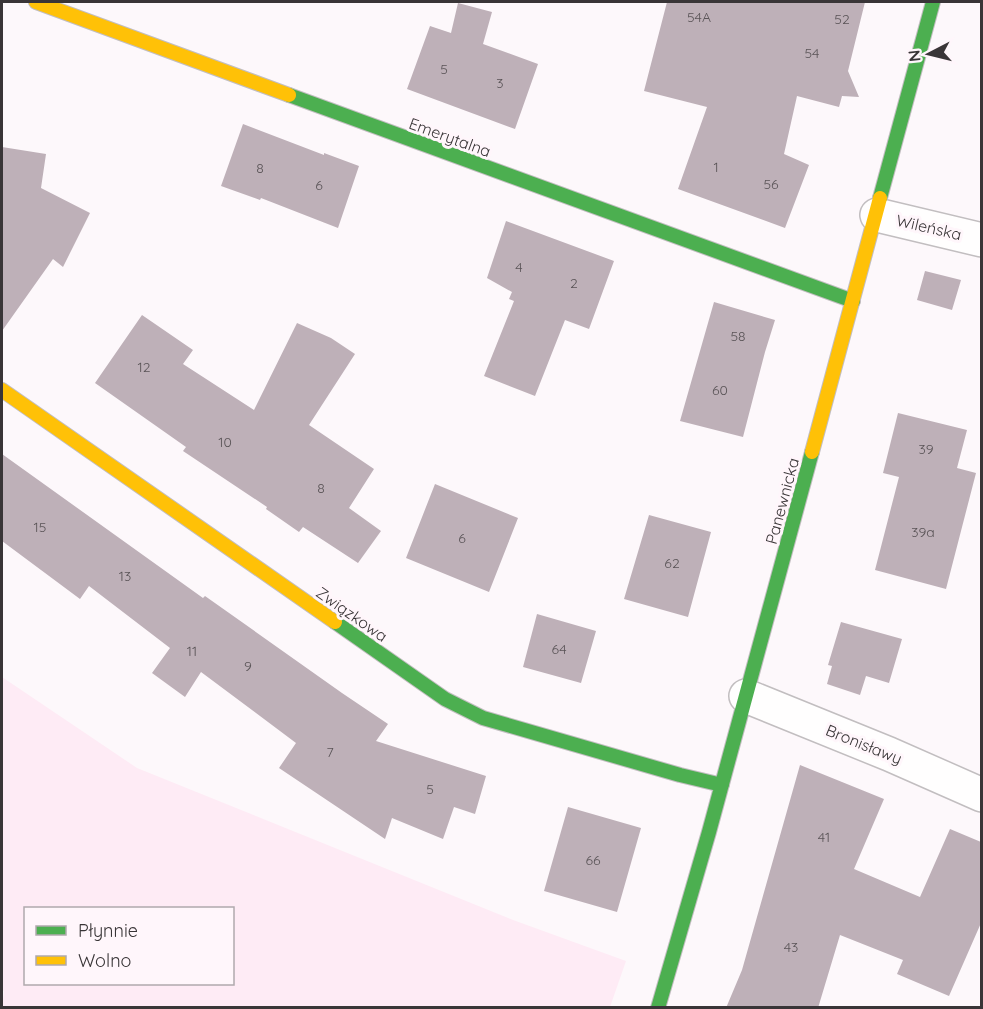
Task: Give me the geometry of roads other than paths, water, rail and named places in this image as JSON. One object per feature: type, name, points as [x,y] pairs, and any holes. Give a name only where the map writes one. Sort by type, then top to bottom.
[{"type":"street","name":"Emerytalna","points":[[36,2],[853,301]]},
{"type":"street","name":"Panewnicka","points":[[658,1008],[722,785],[933,2]]},
{"type":"street","name":"Wileńska","points":[[877,215],[981,240]]},
{"type":"street","name":"Związkowa","points":[[2,390],[445,699],[483,718],[722,785]]},
{"type":"street","name":"Bronisławy","points":[[746,696],[889,754],[981,795]]}]
